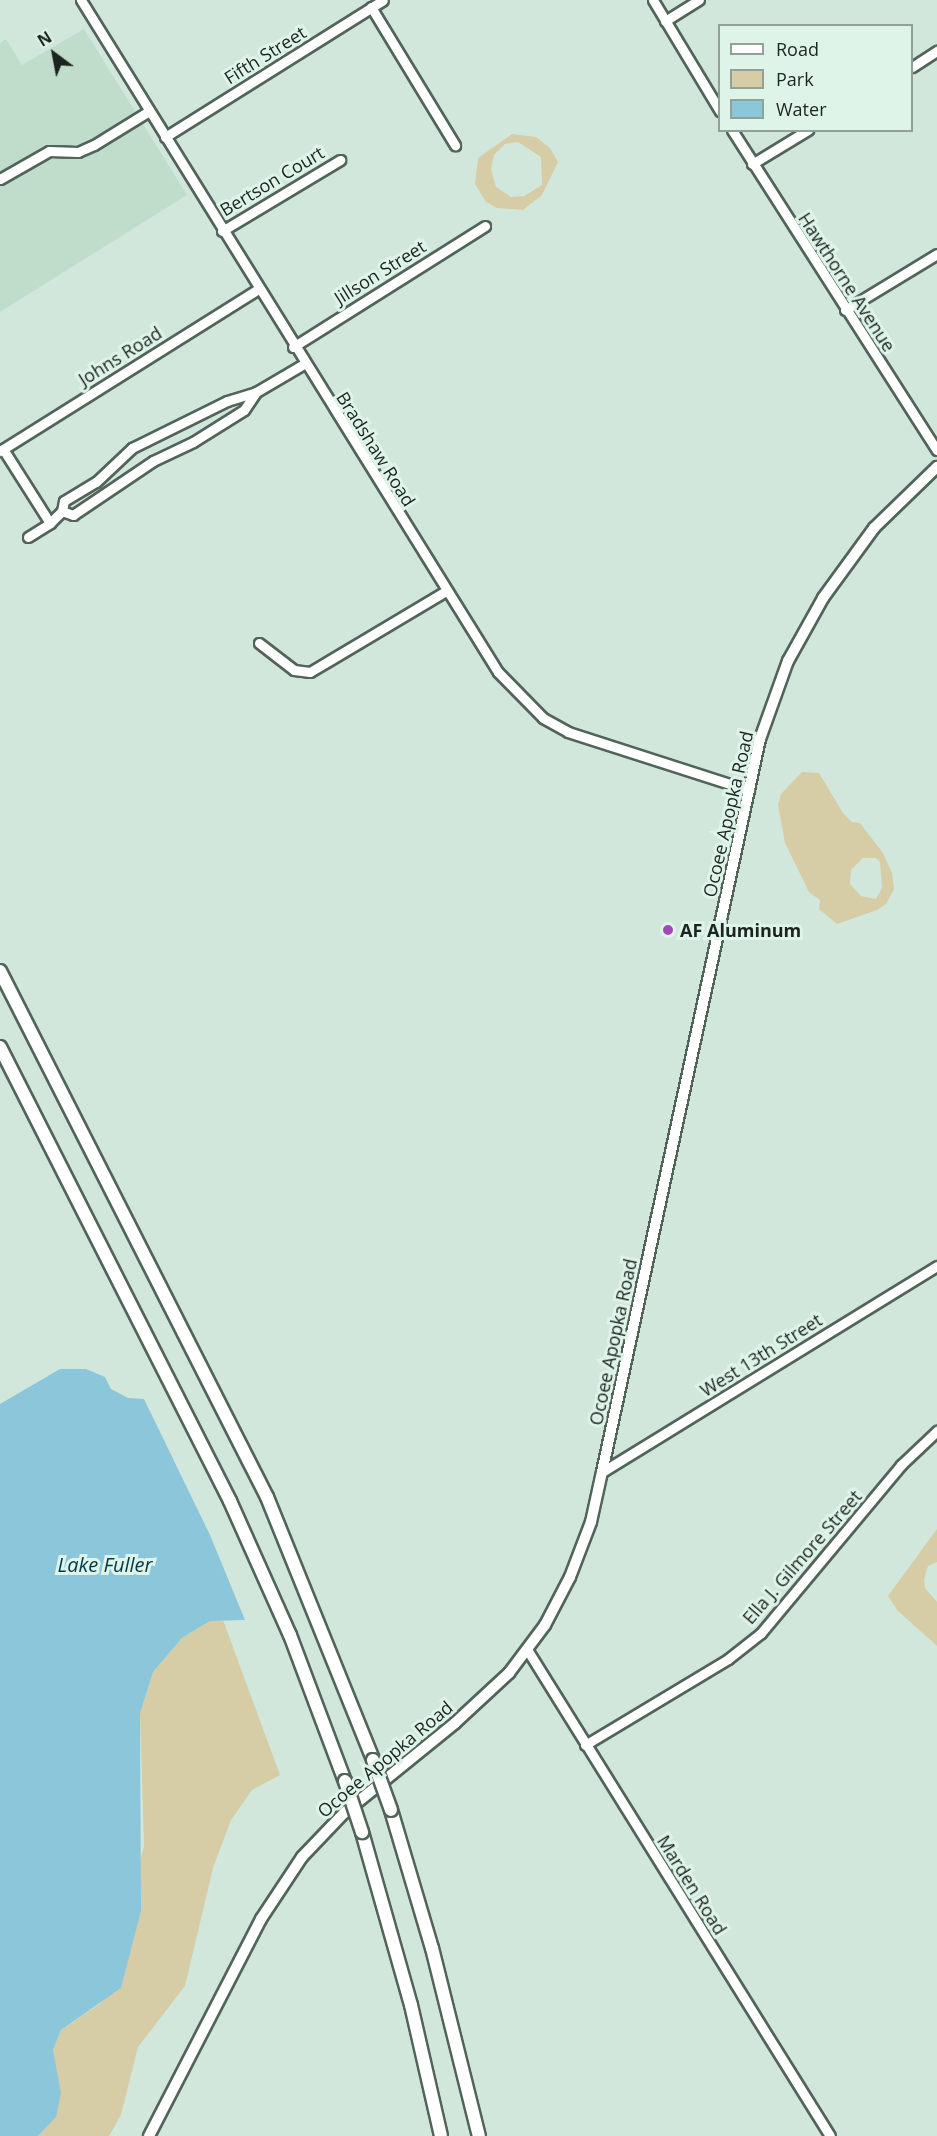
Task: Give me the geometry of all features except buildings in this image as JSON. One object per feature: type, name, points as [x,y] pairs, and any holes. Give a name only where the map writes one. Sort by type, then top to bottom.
[{"type":"highway","points":[[0,971],[267,1497],[391,1810],[432,1948],[479,2136]]},
{"type":"highway","points":[[0,1047],[230,1501],[290,1635],[362,1832],[442,2136]]},
{"type":"main road","name":"Ocoee Apopka Road","points":[[149,2136],[261,1919],[302,1857],[344,1813],[483,1700],[528,1651],[556,1606],[579,1557],[602,1473],[760,739],[788,661],[823,598],[874,528],[937,467]]},
{"type":"street","name":"Bradshaw Road","points":[[81,0],[258,290],[498,672],[543,718],[568,732],[749,790]]},
{"type":"street","name":"Fifth Street","points":[[165,137],[383,0]]},
{"type":"street","points":[[653,0],[718,108]]},
{"type":"street","points":[[665,21],[699,0]]},
{"type":"street","points":[[371,7],[455,145]]},
{"type":"street","points":[[913,66],[937,51]]},
{"type":"street","points":[[0,179],[49,151],[78,152],[94,145],[149,111]]},
{"type":"street","name":"Hawthorne Avenue","points":[[733,132],[937,450]]},
{"type":"street","points":[[752,164],[805,132]]},
{"type":"street","name":"Bertson Court","points":[[222,231],[340,160]]},
{"type":"street","name":"Jillson Street","points":[[293,346],[485,226]]},
{"type":"street","points":[[846,310],[937,254]]},
{"type":"street","name":"Johns Road","points":[[2,450],[258,290]]},
{"type":"street","points":[[28,537],[50,523],[62,511],[64,501],[96,482],[132,448],[227,401],[256,392],[304,364]]},
{"type":"street","points":[[62,511],[73,515],[153,461],[193,442],[244,410],[256,392]]},
{"type":"street","points":[[2,450],[50,523]]},
{"type":"street","points":[[259,643],[294,670],[310,672],[446,591]]},
{"type":"street","name":"West 13th Street","points":[[602,1473],[937,1266]]},
{"type":"street","name":"Ella J. Gilmore Street","points":[[585,1745],[728,1659],[761,1633],[901,1465],[937,1431]]},
{"type":"street","name":"Marden Road","points":[[528,1651],[830,2136]]},
{"type":"shaded area","points":[[84,29],[187,195],[0,312],[0,43],[6,39],[22,65]]},
{"type":"green space","points":[[512,134],[536,137],[550,148],[558,162],[542,195],[523,210],[497,208],[486,202],[475,184],[478,158]],"holes":[[[518,142],[541,157],[542,185],[524,196],[511,197],[496,187],[491,169],[494,155],[505,144]]]},
{"type":"green space","points":[[802,772],[819,773],[843,813],[852,822],[860,823],[883,853],[892,873],[894,889],[886,904],[877,910],[837,924],[819,909],[820,900],[809,892],[785,843],[778,805],[781,794]],"holes":[[[863,858],[876,858],[880,862],[882,888],[876,899],[861,896],[850,884],[851,870]]]},
{"type":"green space","points":[[937,1529],[937,1562],[928,1566],[924,1580],[925,1588],[937,1602],[937,1646],[897,1610],[888,1596]]},
{"type":"green space","points":[[223,1620],[280,1775],[252,1790],[231,1820],[213,1868],[185,1986],[138,2047],[121,2115],[109,2136],[38,2136],[56,2116],[53,2050],[61,2030],[101,2003],[144,1846],[140,1714],[153,1672],[182,1638],[210,1621]]},
{"type":"water","name":"Lake Fuller","points":[[60,1369],[86,1369],[105,1377],[111,1389],[128,1398],[144,1399],[210,1535],[245,1620],[210,1621],[182,1638],[153,1672],[140,1714],[141,1911],[121,1988],[61,2030],[53,2050],[61,2093],[56,2117],[38,2136],[0,2136],[0,1404]]},
{"type":"place","name":"AF Aluminum","points":[[668,930]]}]
